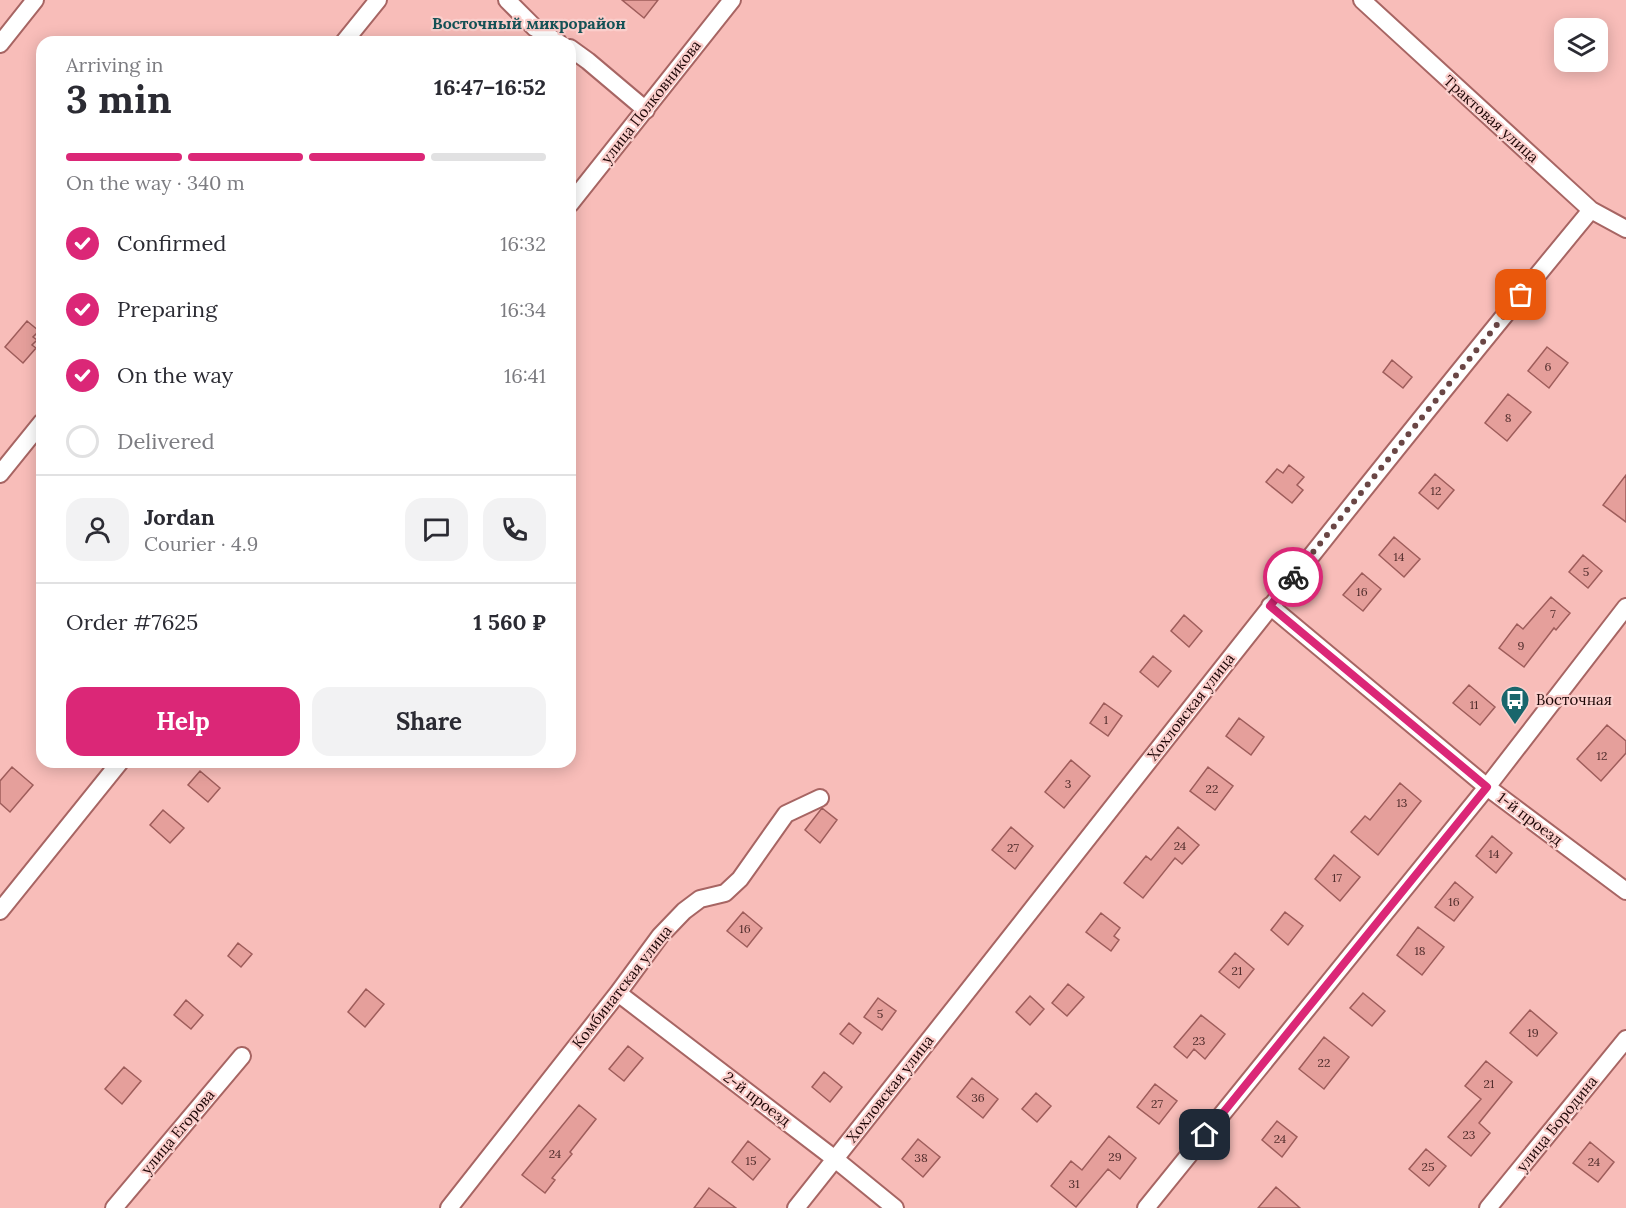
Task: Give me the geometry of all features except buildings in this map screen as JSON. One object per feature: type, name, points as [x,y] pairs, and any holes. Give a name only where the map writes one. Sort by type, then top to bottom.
[{"type":"street","points":[[0,44],[35,0]]},
{"type":"street","points":[[349,36],[378,0]]},
{"type":"street","points":[[507,0],[534,28],[548,36]]},
{"type":"street","name":"улица Полковникова","points":[[576,197],[732,0]]},
{"type":"street","name":"Трактовая улица","points":[[1366,2],[1591,210],[1626,229]]},
{"type":"street","points":[[576,52],[646,110]]},
{"type":"street","name":"Хохловская улица","points":[[796,1208],[1270,606],[1591,210]]},
{"type":"street","points":[[0,474],[36,429]]},
{"type":"street","name":"1-й проезд","points":[[1270,606],[1487,787],[1626,891]]},
{"type":"street","points":[[1146,1208],[1487,787],[1626,607]]},
{"type":"street","points":[[0,911],[115,768]]},
{"type":"street","name":"Комбинатская улица","points":[[448,1208],[618,993],[660,936],[684,911],[700,899],[725,893],[740,879],[786,814],[820,798]]},
{"type":"street","name":"2-й проезд","points":[[618,993],[835,1159],[895,1208]]},
{"type":"street","name":"улица Бородина","points":[[1488,1208],[1626,1040]]},
{"type":"street","name":"улица Егорова","points":[[114,1208],[242,1056]]},
{"type":"way so far","points":[[1293,577],[1521,295]]},
{"type":"place","name":"Восточная","points":[[1515,726]]},
{"type":"district","name":"Восточный микрорайон","points":[[529,23]]},
{"type":"route","points":[[1205,1135],[1487,787],[1270,606],[1293,577]]}]
